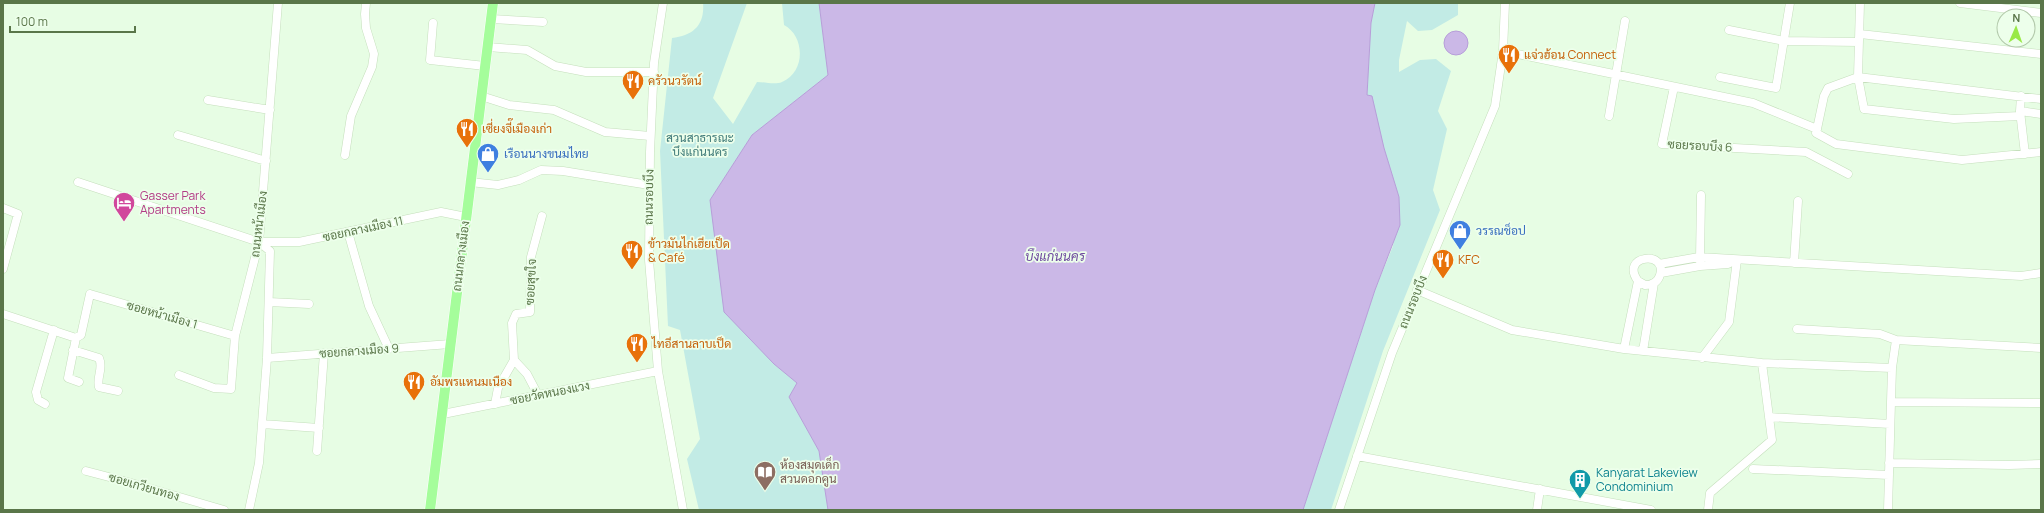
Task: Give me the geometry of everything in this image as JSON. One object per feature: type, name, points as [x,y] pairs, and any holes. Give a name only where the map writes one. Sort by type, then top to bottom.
[{"type":"main road","name":"ถนนกลางเมือง","points":[[430,510],[493,3]]},
{"type":"street","name":"ถนนหน้าเมือง","points":[[179,375],[214,388],[231,389],[235,336],[259,242],[278,3]]},
{"type":"street","points":[[345,155],[351,116],[372,67],[374,54],[366,28],[366,3]]},
{"type":"street","name":"ถนนรอบบึง","points":[[663,3],[654,72],[650,136],[649,260],[658,371],[683,510]]},
{"type":"street","name":"ถนนรอบบึง","points":[[1339,510],[1392,353],[1495,106],[1502,51],[1505,3]]},
{"type":"street","points":[[1720,78],[1776,88],[1790,3]]},
{"type":"street","points":[[1860,3],[1858,77],[1864,109],[1954,119],[2020,114],[2041,114]]},
{"type":"street","points":[[1960,3],[2041,13]]},
{"type":"street","points":[[491,19],[543,22]]},
{"type":"street","points":[[1609,116],[1625,21]]},
{"type":"street","points":[[433,23],[430,60],[485,66]]},
{"type":"street","points":[[1729,30],[1784,40],[1860,38],[2041,54]]},
{"type":"street","points":[[488,47],[527,50],[555,66],[586,72],[654,72]]},
{"type":"street","points":[[1502,51],[1617,73],[1674,87],[1753,102],[1817,129]]},
{"type":"street","points":[[2041,99],[1858,77],[1828,88],[1824,96],[1816,133],[1836,144],[1864,149],[1962,160],[2041,152]]},
{"type":"street","name":"ซอยรอบบึง 6","points":[[1674,87],[1662,144],[1806,152],[1848,174]]},
{"type":"street","points":[[481,96],[509,105],[554,110],[605,132],[650,136]]},
{"type":"street","points":[[2021,96],[2020,114],[2025,154]]},
{"type":"street","points":[[208,100],[270,110]]},
{"type":"street","points":[[178,135],[266,161]]},
{"type":"street","points":[[470,182],[498,185],[519,180],[542,170],[563,171],[649,185]]},
{"type":"street","name":"ซอยกลางเมือง 11","points":[[78,182],[259,242],[299,242],[442,212],[466,217]]},
{"type":"street","points":[[1700,266],[1701,196]]},
{"type":"street","points":[[1794,263],[1798,201]]},
{"type":"street","points":[[3,208],[18,214],[3,269]]},
{"type":"street","name":"ซอยสุขใจ","points":[[514,360],[512,324],[516,314],[530,312],[531,257],[542,216]]},
{"type":"street","points":[[348,232],[369,306],[389,349]]},
{"type":"street","points":[[249,510],[259,463],[267,358],[270,251],[259,242]]},
{"type":"street","points":[[1659,264],[1699,257],[2021,276],[2041,273]]},
{"type":"street","points":[[1647,258],[1652,259],[1659,264],[1661,273],[1660,277],[1654,283],[1645,285],[1635,278],[1634,269],[1639,261],[1647,258]]},
{"type":"street","points":[[1661,273],[1700,266],[1728,264],[1737,260]]},
{"type":"street","points":[[1702,358],[1729,322],[1737,260]]},
{"type":"street","points":[[1624,349],[1638,281]]},
{"type":"street","points":[[1643,351],[1654,283]]},
{"type":"street","points":[[1417,290],[1512,330],[1624,349],[1762,363],[1892,368]]},
{"type":"street","name":"ซอยหน้าเมือง 1","points":[[76,338],[81,335],[90,294],[235,336]]},
{"type":"street","points":[[269,302],[309,304]]},
{"type":"street","points":[[3,314],[76,338],[68,378],[79,382]]},
{"type":"street","points":[[1797,329],[1880,334],[1896,340],[2041,348]]},
{"type":"street","points":[[45,404],[38,400],[36,392],[54,330]]},
{"type":"street","points":[[1888,510],[1892,368],[1896,340]]},
{"type":"street","name":"ซอยกลางเมือง 9","points":[[267,358],[450,344]]},
{"type":"street","points":[[73,350],[99,358],[102,367],[98,382],[99,387],[118,391]]},
{"type":"street","points":[[317,451],[324,353]]},
{"type":"street","points":[[495,404],[498,388],[514,360],[527,374],[538,395]]},
{"type":"street","points":[[1708,510],[1710,493],[1772,440],[1762,363]]},
{"type":"street","name":"ซอยวัดหนองแวง","points":[[443,414],[658,371]]},
{"type":"street","points":[[1891,402],[2041,403]]},
{"type":"street","points":[[1769,417],[1890,424]]},
{"type":"street","points":[[262,424],[319,428]]},
{"type":"street","points":[[1357,456],[1651,510]]},
{"type":"street","points":[[1889,463],[2008,465],[2041,464]]},
{"type":"street","points":[[1753,469],[1889,475]]},
{"type":"street","name":"ซอยเกวียนทอง","points":[[86,471],[224,510]]},
{"type":"street","points":[[1537,510],[1540,489]]},
{"type":"green space","name":"สวนสาธารณะ บึงแก่นนคร","points":[[703,3],[747,3],[713,98],[733,124],[757,82],[782,82],[790,77],[799,62],[799,45],[791,30],[784,25],[782,3],[819,3],[828,75],[752,135],[710,200],[713,218],[774,364],[797,383],[789,397],[819,451],[828,510],[699,510],[687,459],[700,439],[680,330],[668,326],[660,151],[672,38],[686,35],[696,28],[702,17]]},
{"type":"green space","points":[[1375,3],[1458,3],[1458,15],[1432,30],[1418,31],[1407,21],[1399,60],[1399,72],[1420,60],[1436,59],[1451,71],[1438,111],[1447,129],[1433,190],[1440,210],[1383,351],[1331,510],[1303,510],[1375,290],[1393,246],[1399,197],[1367,95],[1371,23]]},
{"type":"water","name":"บึงแก่นนคร","points":[[819,3],[1375,3],[1371,23],[1367,95],[1372,96],[1384,148],[1399,197],[1400,225],[1375,290],[1303,510],[828,510],[819,451],[789,397],[797,383],[774,364],[724,312],[710,200],[752,135],[828,75]]},
{"type":"water","points":[[1456,31],[1461,32],[1467,38],[1467,48],[1461,54],[1456,55],[1451,54],[1445,48],[1444,43],[1445,38],[1451,32]]},
{"type":"place","name":"แจ่วฮ้อน Connect","points":[[1509,74]]},
{"type":"place","name":"ครัวนวรัตน์","points":[[633,100]]},
{"type":"place","name":"เซี่ยงจี๊เมืองเก่า","points":[[467,148]]},
{"type":"place","name":"เรือนนางขนมไทย","points":[[488,174]]},
{"type":"place","name":"Gasser Park Apartments","points":[[124,222]]},
{"type":"place","name":"วรรณช็อป","points":[[1460,250]]},
{"type":"place","name":"ข้าวมันไก่เฮียเป็ด & Café","points":[[632,270]]},
{"type":"place","name":"KFC","points":[[1443,280]]},
{"type":"place","name":"ไทอีสานลาบเป็ด","points":[[637,364]]},
{"type":"place","name":"อัมพรแหนมเนือง","points":[[414,402]]},
{"type":"place","name":"ห้องสมุดเด็ก สวนดอกคูน","points":[[765,492]]},
{"type":"place","name":"Kanyarat Lakeview Condominium","points":[[1580,500]]}]
